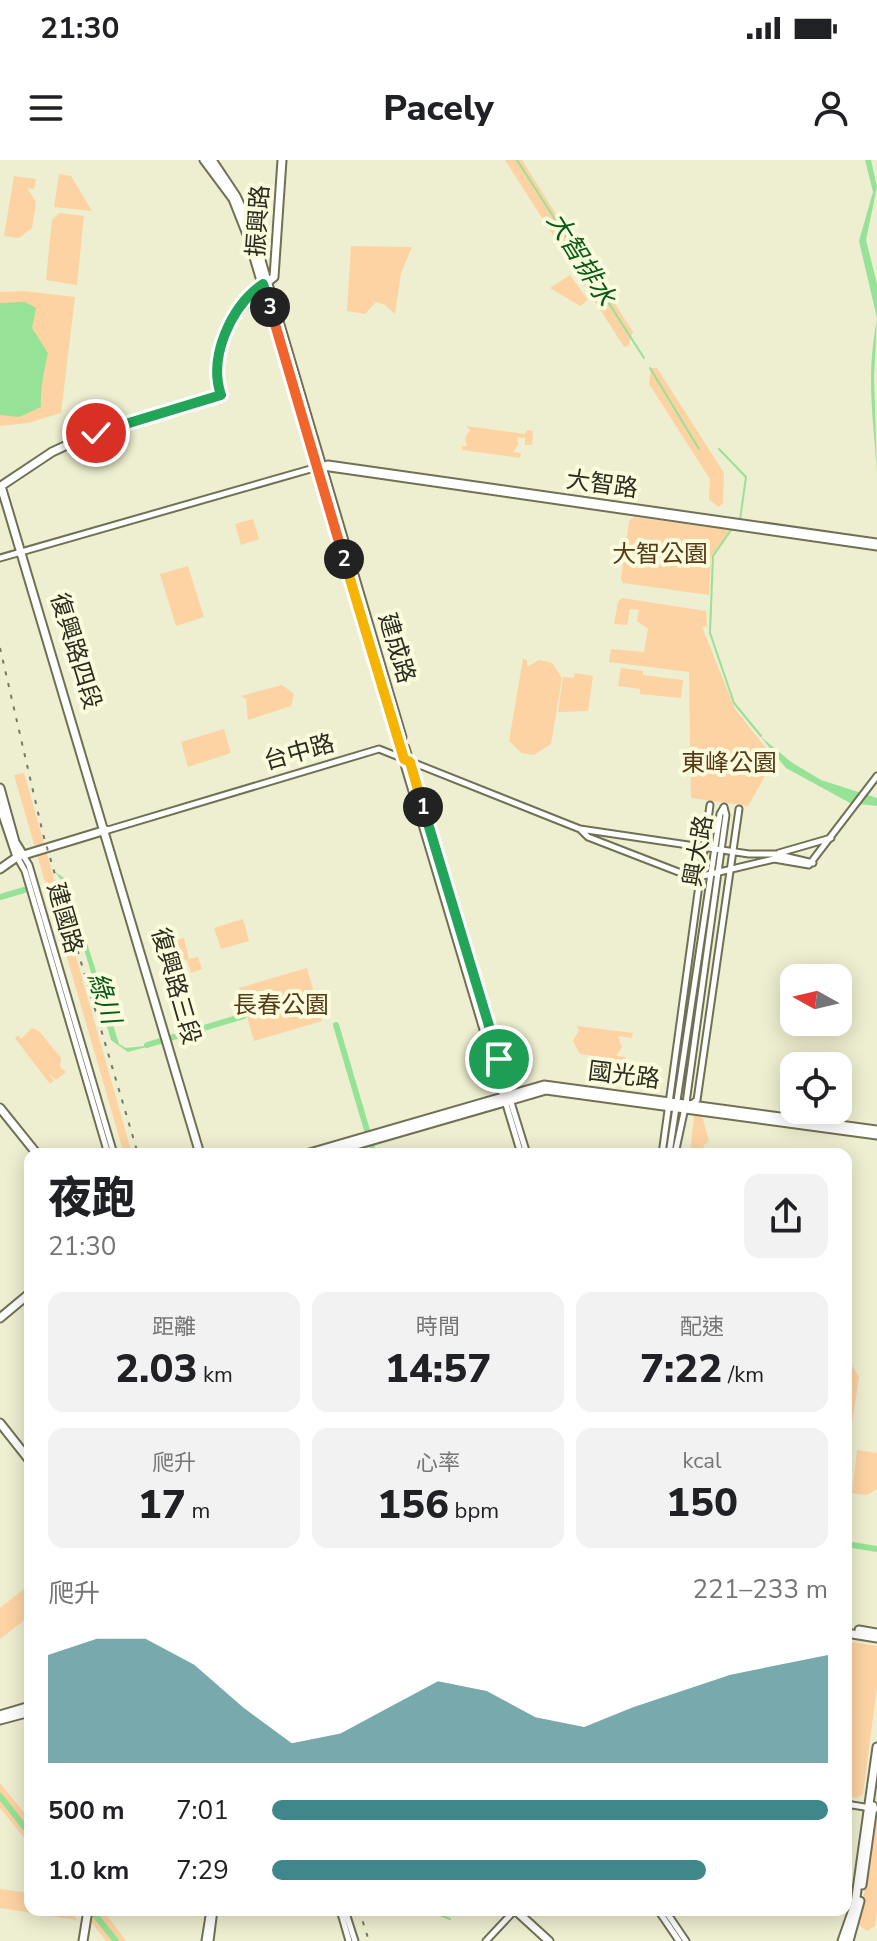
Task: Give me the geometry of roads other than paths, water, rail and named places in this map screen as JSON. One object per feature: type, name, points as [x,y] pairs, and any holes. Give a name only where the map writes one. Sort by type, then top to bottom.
[{"type":"main road","name":"建成路","points":[[204,160],[233,199],[266,283]]},
{"type":"main road","name":"建成路","points":[[212,160],[243,209],[262,266],[507,1097]]},
{"type":"main road","name":"振興路","points":[[3,485],[72,442],[221,395],[217,367],[224,339],[247,300],[274,277],[282,160]]},
{"type":"main road","points":[[262,266],[275,264]]},
{"type":"main road","name":"復興路四段","points":[[3,485],[106,830]]},
{"type":"main road","name":"建國路","points":[[0,788],[20,856]]},
{"type":"main road","name":"建國路","points":[[0,806],[20,856]]},
{"type":"main road","name":"台中路","points":[[0,869],[20,856],[106,830]]},
{"type":"main road","name":"復興路三段","points":[[106,830],[201,1148]]},
{"type":"main road","name":"國光路","points":[[343,1148],[507,1097],[546,1090],[877,1132]]},
{"type":"main road","points":[[0,1108],[32,1148]]},
{"type":"main road","name":"國光路","points":[[331,1148],[369,1139]]},
{"type":"main road","points":[[0,1318],[24,1298]]},
{"type":"main road","points":[[0,1423],[24,1453]]},
{"type":"main road","points":[[852,1632],[877,1635]]},
{"type":"main road","points":[[0,1718],[24,1711]]},
{"type":"main road","points":[[852,1913],[873,1809],[877,1747]]},
{"type":"main road","points":[[849,1941],[857,1919],[877,1780]]},
{"type":"main road","points":[[83,1941],[87,1916]]},
{"type":"main road","points":[[518,1916],[543,1941]]},
{"type":"main road","points":[[519,1916],[549,1941]]},
{"type":"main road","points":[[842,1941],[851,1916]]},
{"type":"street","name":"大智路","points":[[0,558],[319,467],[877,545]]},
{"type":"street","name":"台中路","points":[[106,830],[375,750],[580,829],[598,841],[681,874],[700,877],[774,859],[813,863]]},
{"type":"street","points":[[813,863],[877,776]]},
{"type":"street","name":"興大路","points":[[664,1148],[679,1105],[700,877],[710,805]]},
{"type":"street","name":"興大路","points":[[673,1148],[724,807],[718,849]]},
{"type":"street","name":"興大路","points":[[679,1105],[697,1100],[739,809]]},
{"type":"street","name":"台中路","points":[[580,829],[775,854],[813,863]]},
{"type":"street","name":"台中路","points":[[775,854],[832,838]]},
{"type":"street","name":"建國路","points":[[20,856],[106,1148]]},
{"type":"street","name":"建國路","points":[[20,856],[29,865],[112,1148]]},
{"type":"street","name":"建成路","points":[[507,1097],[520,1148]]},
{"type":"street","name":"建成路","points":[[507,1097],[525,1148]]},
{"type":"street","points":[[852,1805],[873,1809]]},
{"type":"street","points":[[208,1941],[211,1916]]},
{"type":"street","points":[[345,1916],[352,1941]]},
{"type":"street","points":[[486,1941],[508,1916]]},
{"type":"street","points":[[662,1916],[679,1941]]},
{"type":"street","points":[[669,1916],[686,1941]]},
{"type":"water","points":[[865,160],[871,160],[877,187],[866,240],[877,284],[877,318],[859,241],[873,192]]},
{"type":"water","points":[[25,302],[36,308],[32,328],[48,353],[41,407],[19,417],[0,415],[0,303]]},
{"type":"water","points":[[877,319],[874,377],[877,472],[871,378]]},
{"type":"water","points":[[761,737],[791,762],[821,780],[877,798],[877,806],[850,803],[786,768]]},
{"type":"water","points":[[55,872],[67,880],[119,1044],[126,1048],[154,1045],[128,1052],[111,1040],[65,885]]},
{"type":"waterway","name":"大智排水","points":[[517,160],[644,358]]},
{"type":"waterway","name":"大智排水","points":[[650,368],[699,449]]},
{"type":"waterway","points":[[719,449],[746,477],[740,520]]},
{"type":"waterway","name":"大智排水","points":[[731,530],[713,556],[710,633],[734,703],[761,736]]},
{"type":"waterway","name":"綠川","points":[[0,897],[24,890]]},
{"type":"waterway","name":"綠川","points":[[147,1045],[244,1016]]},
{"type":"waterway","name":"綠川","points":[[336,1025],[372,1148]]},
{"type":"waterway","name":"綠川","points":[[852,1545],[877,1549]]},
{"type":"waterway","points":[[0,1796],[24,1826]]},
{"type":"waterway","points":[[96,1916],[116,1941]]},
{"type":"waterway","points":[[443,1916],[450,1919]]},
{"type":"railway","points":[[0,648],[43,834],[136,1148]]},
{"type":"railway","points":[[361,1916],[369,1941]]},
{"type":"park label","name":"大智公園","points":[[660,554]]},
{"type":"park label","name":"東峰公園","points":[[729,763]]},
{"type":"park label","name":"長春公園","points":[[281,1005]]}]
